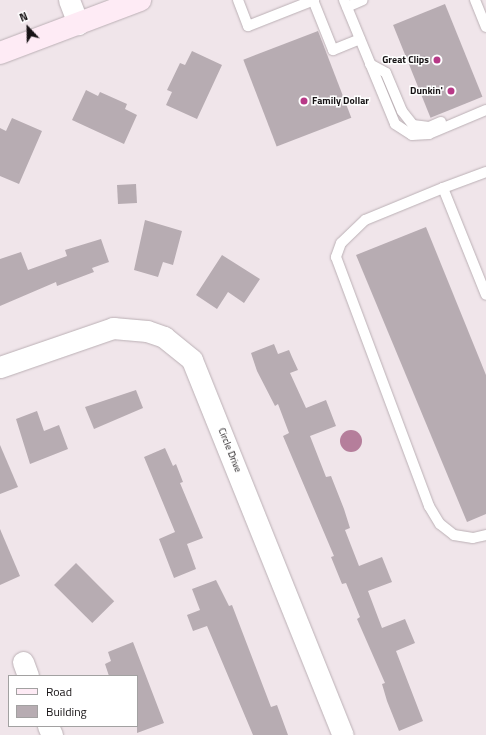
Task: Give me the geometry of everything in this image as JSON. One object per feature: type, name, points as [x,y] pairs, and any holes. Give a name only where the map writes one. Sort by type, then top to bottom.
[{"type":"main road","points":[[0,53],[140,0]]},
{"type":"street","points":[[68,0],[78,24]]},
{"type":"street","name":"Circle Drive","points":[[0,367],[113,328],[147,331],[164,337],[192,360],[343,735]]},
{"type":"lane","points":[[238,0],[248,26],[314,0],[333,50],[360,39]]},
{"type":"lane","points":[[363,0],[346,3],[395,124],[412,135],[429,134],[486,110]]},
{"type":"lane","points":[[475,0],[486,26]]},
{"type":"lane","points":[[370,64],[386,73],[408,120],[420,128],[486,105]]},
{"type":"lane","points":[[486,172],[365,220],[340,244],[336,257],[429,506],[440,524],[454,535],[473,538],[486,535]]},
{"type":"lane","points":[[444,188],[486,295]]},
{"type":"shaded area","points":[[351,430],[355,431],[361,437],[361,445],[355,451],[351,452],[347,451],[341,445],[340,441],[341,437],[347,431]]},
{"type":"building","points":[[445,4],[482,97],[431,118],[393,25]]},
{"type":"building","name":"Family Dollar","points":[[318,31],[351,118],[277,146],[243,60]]},
{"type":"building","points":[[192,51],[222,65],[197,119],[166,105],[172,92],[167,90],[180,63],[185,65]]},
{"type":"building","points":[[86,90],[98,96],[100,92],[127,104],[125,109],[137,115],[124,144],[72,120]]},
{"type":"building","points":[[12,118],[42,131],[19,184],[0,176],[0,128],[6,131]]},
{"type":"building","points":[[136,184],[137,203],[118,204],[117,185]]},
{"type":"building","points":[[145,220],[182,231],[173,265],[163,262],[158,277],[134,270]]},
{"type":"building","points":[[426,227],[486,375],[486,514],[467,522],[356,255]]},
{"type":"building","points":[[101,239],[109,262],[92,268],[94,272],[57,286],[56,282],[0,306],[0,259],[21,252],[28,270],[67,256],[65,250]]},
{"type":"building","points":[[222,255],[260,279],[244,303],[228,292],[217,309],[196,295]]},
{"type":"building","points":[[274,344],[278,354],[289,350],[298,370],[290,373],[306,408],[326,400],[336,426],[310,436],[326,477],[331,476],[344,509],[350,528],[345,530],[359,566],[382,557],[392,582],[368,591],[382,628],[405,619],[415,643],[396,651],[423,721],[399,731],[382,684],[385,683],[357,619],[360,617],[346,583],[342,584],[331,557],[334,556],[283,436],[289,433],[278,404],[275,406],[257,371],[251,353]]},
{"type":"building","points":[[136,390],[143,408],[94,429],[85,407]]},
{"type":"building","points":[[37,411],[44,431],[59,425],[68,449],[30,464],[16,419]]},
{"type":"building","points":[[0,445],[18,487],[0,494]]},
{"type":"building","points":[[165,448],[173,466],[176,464],[183,482],[180,483],[203,538],[187,544],[196,569],[174,578],[159,539],[175,532],[144,457]]},
{"type":"building","points":[[0,529],[20,576],[0,585]]},
{"type":"building","points":[[76,563],[114,601],[92,623],[54,585]]},
{"type":"building","points":[[216,580],[229,606],[232,605],[271,707],[277,705],[288,735],[253,735],[207,626],[193,631],[187,615],[200,610],[192,589]]},
{"type":"building","points":[[133,642],[164,723],[137,733],[138,675],[109,675],[105,664],[111,661],[108,652]]},
{"type":"place","name":"Great Clips","points":[[437,60]]},
{"type":"place","name":"Dunkin'","points":[[451,91]]},
{"type":"place","name":"Family Dollar","points":[[304,101]]}]
